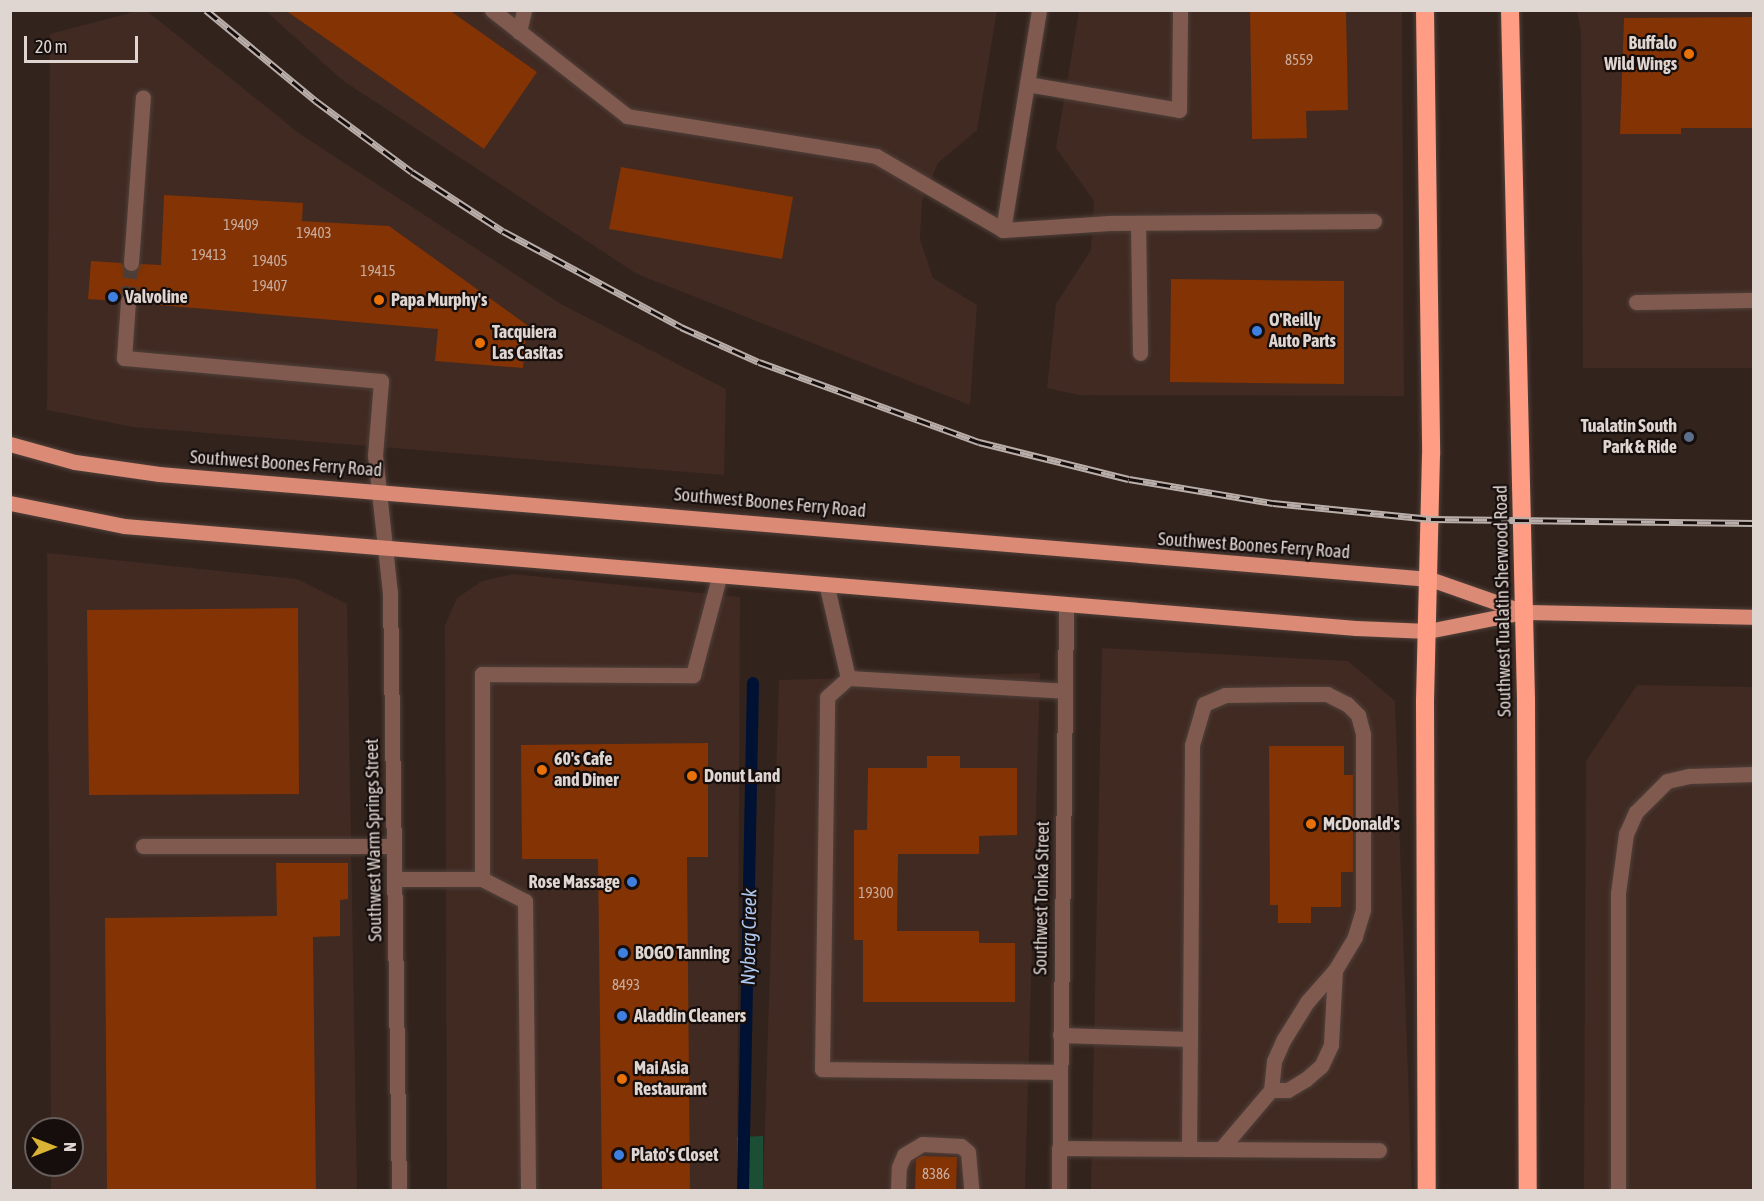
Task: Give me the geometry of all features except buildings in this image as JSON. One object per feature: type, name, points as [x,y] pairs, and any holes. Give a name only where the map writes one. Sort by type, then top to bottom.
[{"type":"highway","points":[[1425,10],[1430,579],[1425,702],[1427,1191]]},
{"type":"highway","name":"Southwest Tualatin Sherwood Road","points":[[1510,10],[1524,612],[1528,1191]]},
{"type":"main road","name":"Southwest Boones Ferry Road","points":[[10,444],[75,462],[159,474],[380,490],[1430,579],[1524,612]]},
{"type":"main road","name":"Southwest Boones Ferry Road","points":[[10,503],[124,526],[385,545],[1066,607],[1428,631],[1524,612],[1754,617]]},
{"type":"street","points":[[492,10],[627,116],[876,156],[1003,230],[1138,223],[1374,221]]},
{"type":"street","points":[[519,32],[524,10]]},
{"type":"street","points":[[1003,230],[1039,10]]},
{"type":"street","points":[[1027,84],[1179,110],[1180,10]]},
{"type":"street","points":[[131,264],[143,97]]},
{"type":"street","points":[[1138,223],[1140,353]]},
{"type":"street","points":[[1636,302],[1754,300]]},
{"type":"street","name":"Southwest Warm Springs Street","points":[[128,301],[124,358],[381,381],[375,455],[390,593],[399,1191]]},
{"type":"street","points":[[482,879],[482,674],[693,675],[719,577]]},
{"type":"street","points":[[828,586],[849,678]]},
{"type":"street","name":"Southwest Tonka Street","points":[[1059,1191],[1066,607]]},
{"type":"street","points":[[1060,1072],[822,1069],[827,697],[849,678],[1065,691]]},
{"type":"street","points":[[1189,1149],[1192,745],[1204,704],[1225,695],[1327,694],[1347,704],[1358,715],[1363,734],[1364,910],[1354,937],[1335,970],[1307,1002],[1284,1039],[1274,1062],[1271,1090],[1221,1149]]},
{"type":"street","points":[[1618,1191],[1618,893],[1626,834],[1636,812],[1667,781],[1689,776],[1754,774]]},
{"type":"street","points":[[143,846],[393,846]]},
{"type":"street","points":[[394,879],[482,879],[525,901],[528,1191]]},
{"type":"street","points":[[1271,1090],[1288,1090],[1321,1065],[1331,1045],[1334,1028],[1335,970]]},
{"type":"street","points":[[1060,1035],[1190,1039]]},
{"type":"street","points":[[898,1191],[899,1167],[904,1155],[922,1144],[961,1146],[968,1152],[971,1191]]},
{"type":"street","points":[[1059,1148],[1379,1150]]},
{"type":"shaded area","points":[[137,11],[147,11],[300,134],[561,304],[726,389],[724,475],[133,427],[47,410],[50,34]]},
{"type":"shaded area","points":[[266,11],[997,11],[977,130],[938,163],[922,201],[920,239],[933,278],[977,305],[970,405],[637,274],[342,80]]},
{"type":"shaded area","points":[[1079,11],[1402,11],[1404,396],[1078,395],[1047,388],[1056,304],[1091,250],[1094,201],[1056,148]]},
{"type":"shaded area","points":[[1577,11],[1753,11],[1753,368],[1583,368],[1581,32]]},
{"type":"shaded area","points":[[47,553],[297,579],[347,604],[357,1190],[51,1190],[51,1177],[84,1177],[84,1117],[51,1117]]},
{"type":"shaded area","points":[[513,574],[740,597],[737,1190],[447,1190],[445,625],[457,598],[482,581]]},
{"type":"shaded area","points":[[1102,648],[1348,661],[1395,701],[1412,1190],[1091,1190]]},
{"type":"shaded area","points":[[1040,673],[1025,1190],[763,1190],[779,680]]},
{"type":"shaded area","points":[[1637,685],[1753,687],[1753,1190],[1584,1190],[1586,761]]},
{"type":"green space","points":[[763,1136],[763,1190],[737,1190],[737,1137]]},
{"type":"waterway","name":"Nyberg Creek","points":[[743,1190],[753,683]]},
{"type":"tunnel","points":[[128,301],[131,263]]},
{"type":"railway","points":[[206,10],[316,101],[412,172],[503,231],[681,327],[759,362],[979,442],[1129,479],[1273,503],[1431,519],[1754,523]]},
{"type":"place","name":"Buffalo Wild Wings","points":[[1689,54]]},
{"type":"place","name":"Valvoline","points":[[113,297]]},
{"type":"place","name":"Papa Murphy's","points":[[379,300]]},
{"type":"place","name":"O'Reilly Auto Parts","points":[[1257,331]]},
{"type":"place","name":"Tacquiera Las Casitas","points":[[480,343]]},
{"type":"place","name":"Tualatin South Park & Ride","points":[[1689,437]]},
{"type":"place","name":"60's Cafe and Diner","points":[[542,770]]},
{"type":"place","name":"Donut Land","points":[[692,776]]},
{"type":"place","name":"McDonald's","points":[[1311,824]]},
{"type":"place","name":"Rose Massage","points":[[632,882]]},
{"type":"place","name":"BOGO Tanning","points":[[623,953]]},
{"type":"place","name":"Aladdin Cleaners","points":[[622,1016]]},
{"type":"place","name":"Mai Asia Restaurant","points":[[622,1079]]},
{"type":"place","name":"Plato's Closet","points":[[619,1155]]}]
